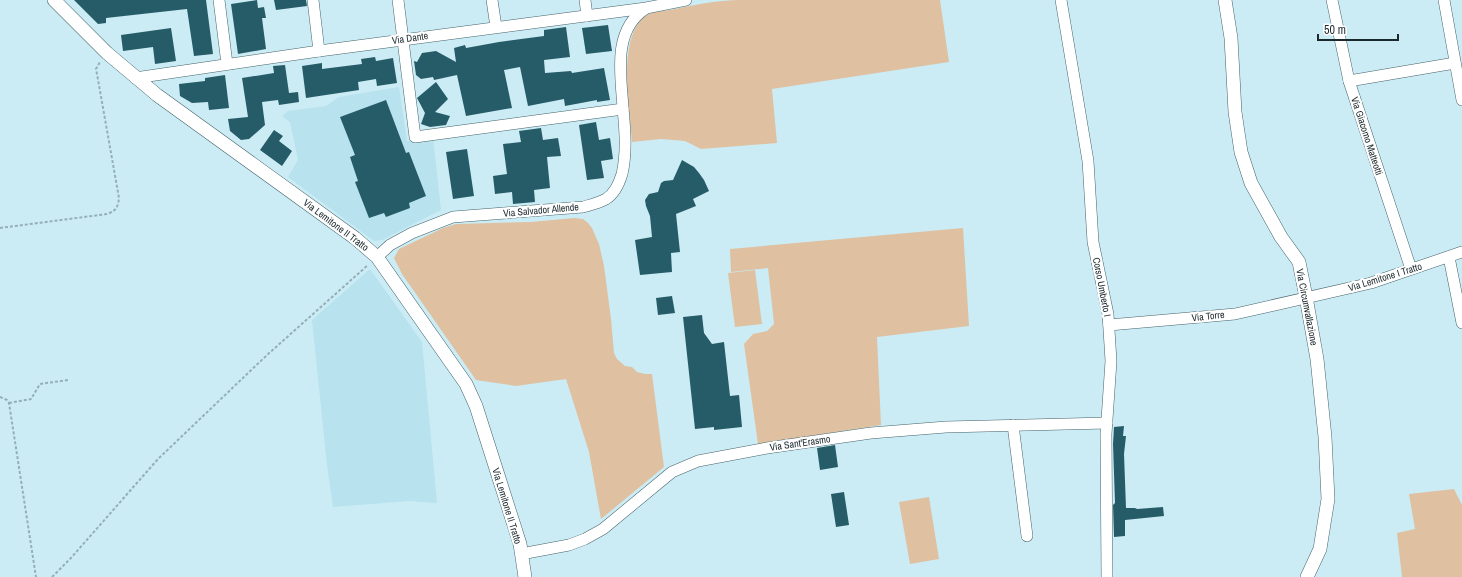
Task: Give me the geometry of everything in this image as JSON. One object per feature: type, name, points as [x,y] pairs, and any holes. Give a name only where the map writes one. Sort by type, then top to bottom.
[{"type":"street","name":"Via Lemitone II Tratto","points":[[54,0],[107,53],[157,96],[355,238],[377,257],[466,384],[476,406],[520,544],[525,577]]},
{"type":"street","points":[[218,0],[228,64]]},
{"type":"street","points":[[313,0],[319,50]]},
{"type":"street","points":[[398,0],[415,137],[624,109]]},
{"type":"street","points":[[492,0],[496,27]]},
{"type":"street","points":[[585,0],[587,16]]},
{"type":"street","name":"Via Dante","points":[[135,78],[319,50],[646,8],[686,0]]},
{"type":"street","name":"Corso Umberto I","points":[[1061,0],[1088,161],[1093,242],[1109,325],[1111,360],[1107,423],[1107,577]]},
{"type":"street","name":"Via Circumvallazione","points":[[1225,0],[1231,38],[1235,112],[1241,152],[1251,183],[1280,237],[1299,262],[1318,366],[1325,437],[1328,499],[1320,549],[1307,577]]},
{"type":"street","name":"Via Giacomo Matteotti","points":[[1332,0],[1349,81],[1411,269]]},
{"type":"street","points":[[1444,0],[1462,100]]},
{"type":"street","name":"Via Salvador Allende","points":[[377,257],[390,245],[412,233],[453,217],[571,208],[598,203],[612,194],[621,178],[625,158],[624,109],[620,63],[623,40],[637,14],[646,8]]},
{"type":"street","points":[[1349,81],[1455,63]]},
{"type":"street","name":"Via Lemitone I Tratto","points":[[1306,297],[1372,283],[1462,252]]},
{"type":"street","points":[[1449,257],[1462,323]]},
{"type":"street","name":"Via Torre","points":[[1109,325],[1235,314],[1306,297]]},
{"type":"street","name":"Via Sant'Erasmo","points":[[521,554],[564,546],[585,540],[603,529],[672,472],[698,461],[767,448],[870,433],[946,427],[1107,423]]},
{"type":"street","points":[[1013,426],[1027,536]]},
{"type":"path","points":[[0,228],[107,214],[116,209],[119,198],[96,69],[107,53]]},
{"type":"path","points":[[52,577],[70,559],[158,459],[267,355],[377,257]]},
{"type":"path","points":[[9,403],[31,399],[38,386],[42,383],[68,380]]},
{"type":"path","points":[[0,397],[7,400],[9,403],[36,577]]},
{"type":"shaded area","points":[[737,0],[940,0],[949,62],[772,89],[777,143],[701,149],[685,141],[661,139],[632,142],[627,73],[628,54],[632,37],[638,23],[654,12],[711,2]]},
{"type":"shaded area","points":[[399,87],[407,141],[433,138],[441,210],[382,240],[374,241],[288,177],[298,160],[290,122],[282,116],[288,111],[326,106],[339,97]]},
{"type":"shaded area","points":[[574,218],[583,219],[588,223],[592,228],[599,244],[604,266],[614,353],[617,359],[625,366],[632,367],[637,372],[652,374],[664,467],[601,519],[589,452],[566,379],[516,386],[476,380],[402,274],[394,258],[399,249],[443,228],[456,224],[531,222]]},
{"type":"shaded area","points":[[963,228],[969,326],[877,337],[881,425],[758,444],[744,344],[753,334],[767,331],[774,324],[768,268],[731,272],[730,249]]},
{"type":"shaded area","points":[[370,269],[422,342],[437,503],[409,501],[333,507],[327,465],[312,320]]},
{"type":"shaded area","points":[[755,270],[762,324],[735,327],[728,273]]},
{"type":"shaded area","points":[[1454,489],[1462,505],[1462,577],[1402,577],[1397,533],[1415,529],[1409,494]]},
{"type":"shaded area","points":[[929,497],[939,559],[910,564],[899,502]]},
{"type":"building","points":[[74,0],[206,0],[213,54],[194,56],[187,9],[106,18],[106,23],[98,24]]},
{"type":"building","points":[[257,0],[258,8],[264,7],[266,18],[262,18],[266,49],[238,54],[231,4]]},
{"type":"building","points":[[274,0],[306,0],[307,6],[276,10]]},
{"type":"building","points":[[608,25],[612,51],[586,54],[582,28]]},
{"type":"building","points":[[566,27],[570,57],[544,60],[545,73],[571,71],[572,73],[604,68],[610,100],[597,102],[597,100],[565,106],[564,99],[528,106],[520,67],[504,70],[512,108],[466,116],[457,75],[434,80],[433,77],[421,79],[416,75],[414,61],[417,62],[422,53],[436,51],[456,62],[454,48],[465,45],[466,48],[544,36],[544,30]]},
{"type":"building","points":[[171,28],[176,61],[155,64],[153,47],[123,51],[121,35]]},
{"type":"building","points":[[375,57],[376,61],[393,58],[397,83],[377,86],[376,79],[358,82],[359,90],[306,98],[302,66],[322,63],[322,69],[362,64],[361,59]]},
{"type":"building","points":[[285,65],[289,93],[298,92],[299,102],[279,105],[278,100],[262,102],[265,125],[249,139],[241,140],[230,131],[228,119],[248,117],[242,78],[274,73],[273,66]]},
{"type":"building","points":[[225,75],[229,108],[209,110],[208,102],[192,103],[180,96],[179,84],[205,81],[205,78]]},
{"type":"building","points":[[436,82],[448,99],[435,112],[450,116],[446,125],[430,127],[421,124],[425,113],[417,98]]},
{"type":"building","points":[[386,100],[406,153],[409,152],[426,196],[409,203],[410,208],[386,217],[384,213],[369,218],[355,182],[358,181],[350,157],[355,155],[340,117]]},
{"type":"building","points":[[596,122],[599,140],[610,138],[613,159],[601,161],[604,178],[587,180],[579,125]]},
{"type":"building","points":[[541,128],[543,140],[558,138],[561,156],[547,157],[550,188],[534,190],[535,202],[513,204],[512,192],[495,194],[493,176],[507,174],[503,144],[521,142],[519,131]]},
{"type":"building","points":[[274,130],[283,136],[279,141],[292,151],[282,166],[260,150]]},
{"type":"building","points":[[467,149],[474,196],[453,199],[446,152]]},
{"type":"building","points":[[682,160],[694,167],[704,180],[709,191],[693,199],[696,206],[676,214],[680,252],[671,253],[672,272],[640,275],[635,240],[652,237],[650,216],[645,200],[649,194],[658,192],[661,183],[664,181],[673,180]]},
{"type":"building","points":[[672,296],[675,313],[658,315],[656,298]]},
{"type":"building","points":[[702,315],[704,333],[712,344],[724,342],[730,396],[739,395],[742,427],[714,430],[714,427],[695,429],[683,317]]},
{"type":"building","points":[[1124,426],[1123,436],[1126,436],[1124,454],[1126,508],[1137,509],[1163,507],[1164,516],[1125,520],[1125,536],[1114,537],[1114,427]]},
{"type":"building","points":[[835,445],[838,467],[820,470],[817,448]]},
{"type":"building","points":[[844,492],[849,525],[836,527],[831,494]]}]
